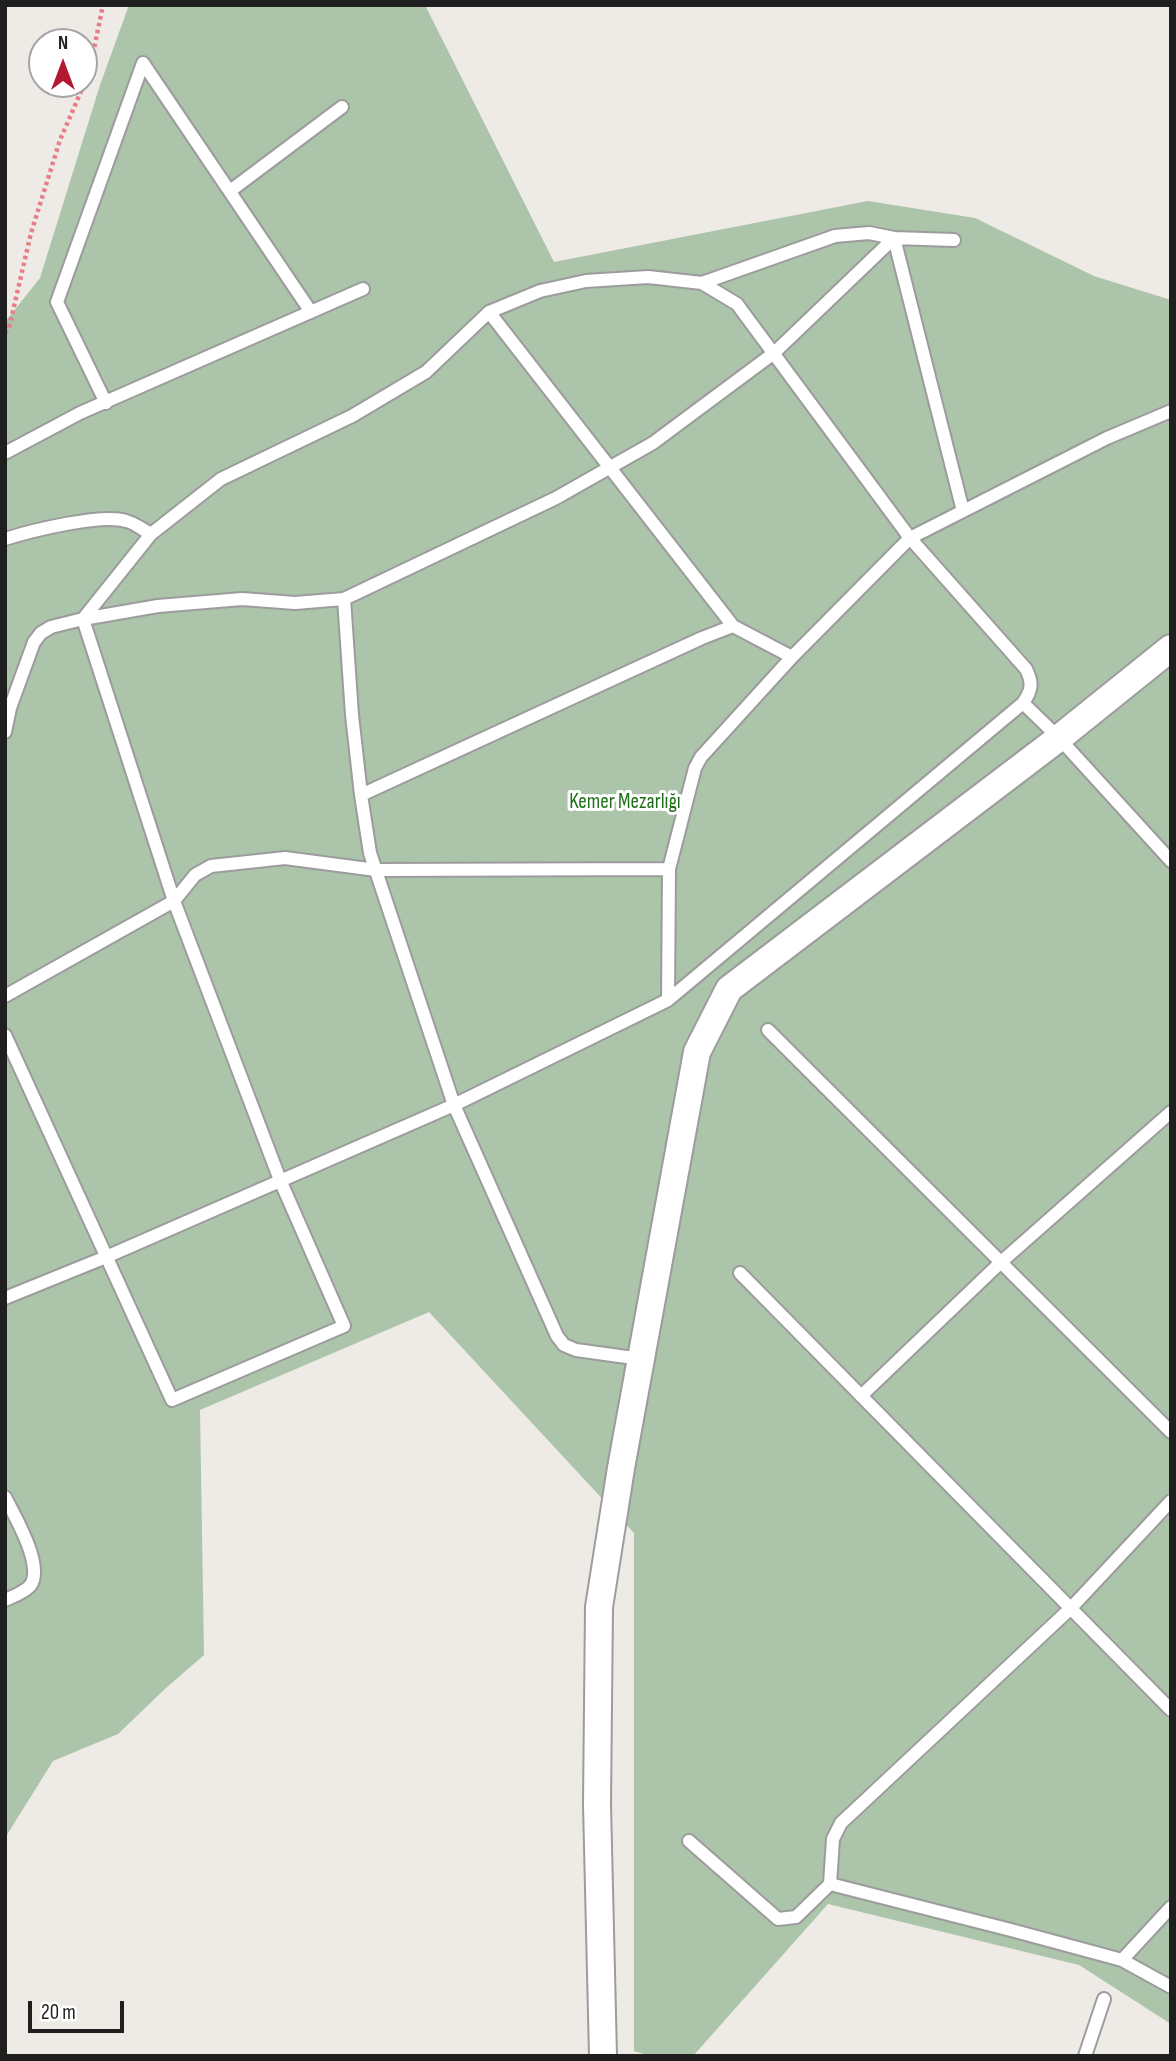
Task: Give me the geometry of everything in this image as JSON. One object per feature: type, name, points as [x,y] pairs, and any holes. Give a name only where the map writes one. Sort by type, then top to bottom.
[{"type":"street","points":[[603,2056],[597,1804],[598,1607],[697,1052],[729,989],[1059,738],[1171,648]]},
{"type":"lane","points":[[106,402],[57,302],[143,63],[311,312]]},
{"type":"lane","points":[[230,191],[342,107]]},
{"type":"lane","points":[[702,283],[835,236],[869,233],[894,238],[954,240]]},
{"type":"lane","points":[[5,732],[10,708],[34,642],[41,633],[51,627],[158,606],[242,599],[295,603],[344,599],[556,498],[653,443],[774,353],[894,238]]},
{"type":"lane","points":[[894,238],[963,511]]},
{"type":"lane","points":[[5,1298],[106,1257],[454,1105],[668,1000],[1023,703],[1031,693],[1031,680],[1026,669],[910,537],[737,304],[702,283],[648,277],[586,281],[540,291],[489,312],[426,372],[352,416],[221,480],[151,534],[83,619]]},
{"type":"lane","points":[[5,453],[80,413],[362,289]]},
{"type":"lane","points":[[489,312],[733,626],[792,657]]},
{"type":"lane","points":[[668,1000],[669,869],[695,768],[701,757],[792,657],[910,537],[1107,438],[1171,411]]},
{"type":"lane","points":[[5,539],[35,529],[107,519],[126,520],[151,534]]},
{"type":"lane","points":[[344,599],[352,715],[370,853],[454,1105],[557,1336],[565,1345],[576,1350],[641,1359]]},
{"type":"lane","points":[[5,1035],[172,1400],[344,1326],[280,1180],[174,901],[83,619]]},
{"type":"lane","points":[[361,795],[733,626]]},
{"type":"lane","points":[[1023,703],[1059,738],[1171,861]]},
{"type":"lane","points":[[5,996],[174,901],[195,875],[211,866],[285,858],[376,870],[669,869]]},
{"type":"lane","points":[[768,1030],[1171,1432]]},
{"type":"lane","points":[[862,1396],[1000,1263],[1171,1112]]},
{"type":"lane","points":[[740,1273],[1171,1710]]},
{"type":"lane","points":[[5,1497],[24,1536],[35,1573],[31,1585],[5,1600]]},
{"type":"lane","points":[[689,1842],[778,1919],[796,1917],[830,1884],[833,1839],[841,1823],[1071,1608],[1171,1501]]},
{"type":"lane","points":[[830,1884],[1122,1960],[1171,1987]]},
{"type":"lane","points":[[1122,1960],[1171,1907]]},
{"type":"lane","points":[[1085,2056],[1104,1999]]},
{"type":"path","points":[[5,333],[9,328],[32,233],[60,140],[89,73],[103,5]]},
{"type":"green space","name":"Kemer Mezarlığı","points":[[129,5],[425,5],[554,262],[868,201],[975,218],[1094,276],[1171,300],[1171,2024],[1079,1965],[828,1904],[693,2056],[651,2056],[634,2051],[634,1533],[429,1312],[200,1410],[204,1655],[118,1734],[53,1761],[5,1838],[5,322],[40,278],[100,85]]}]
